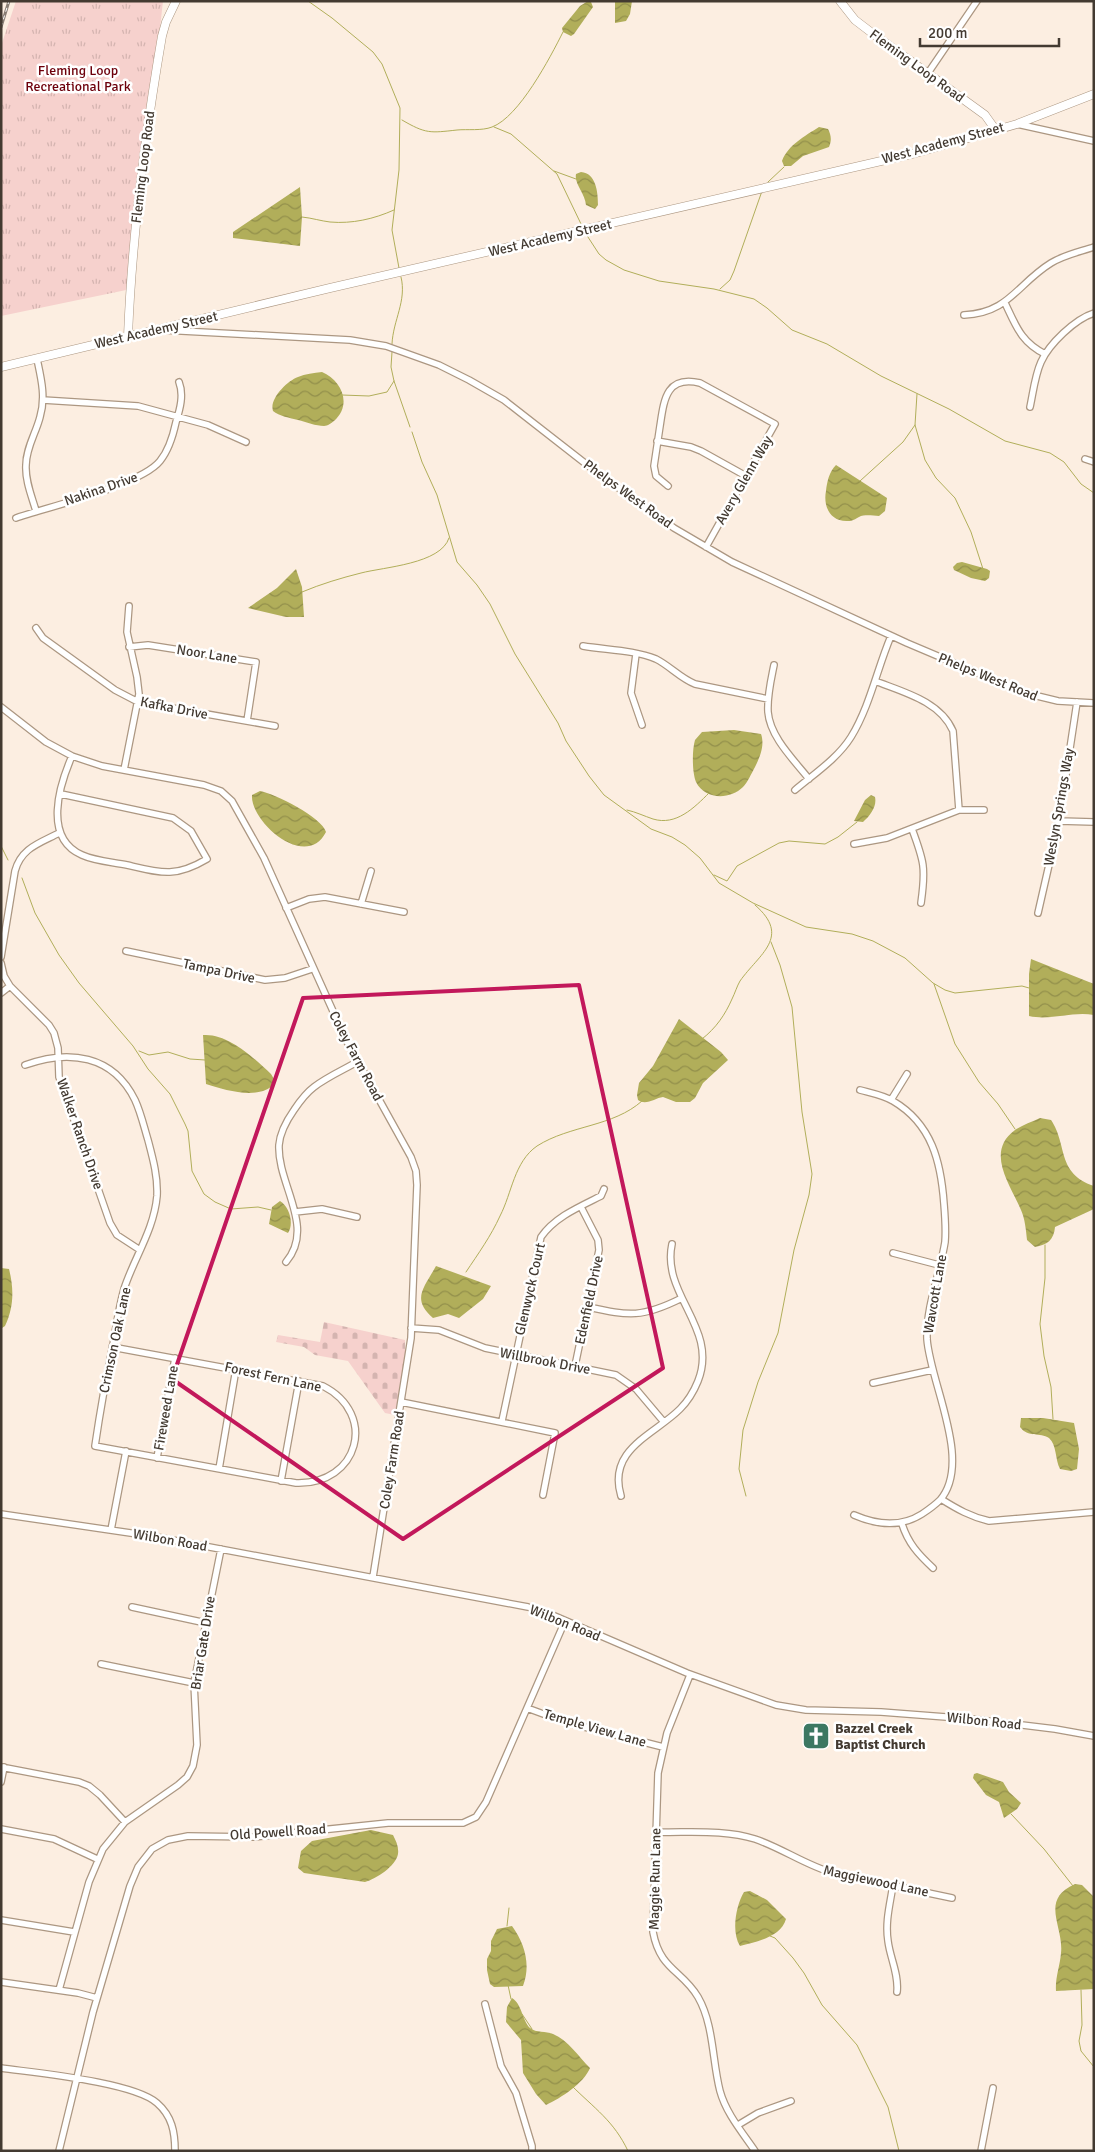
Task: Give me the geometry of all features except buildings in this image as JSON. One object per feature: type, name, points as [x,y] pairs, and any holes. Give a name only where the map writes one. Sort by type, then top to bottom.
[{"type":"main road","name":"Fleming Loop Road","points":[[128,336],[144,145],[162,36],[176,1]]},
{"type":"main road","name":"Fleming Loop Road","points":[[840,1],[856,20],[985,115],[995,129]]},
{"type":"main road","name":"West Academy Street","points":[[1,367],[732,194],[916,153],[1017,124],[1094,94]]},
{"type":"street","points":[[928,72],[977,1]]},
{"type":"street","points":[[1017,124],[1094,141]]},
{"type":"street","points":[[964,315],[989,312],[1005,303],[1051,263],[1094,247]]},
{"type":"street","points":[[1005,303],[1023,339],[1034,349],[1045,354]]},
{"type":"street","points":[[1030,407],[1039,366],[1045,354],[1077,321],[1094,313]]},
{"type":"street","name":"Phelps West Road","points":[[158,330],[350,340],[386,346],[431,362],[462,376],[504,400],[595,471],[674,527],[732,562],[891,636],[1025,693],[1058,701],[1094,703]]},
{"type":"street","points":[[36,511],[26,473],[26,463],[27,452],[41,416],[43,400],[43,387],[37,359]]},
{"type":"street","name":"Avery Glenn Way","points":[[668,486],[656,476],[654,466],[657,441],[664,400],[669,390],[684,381],[700,383],[775,424],[706,547]]},
{"type":"street","name":"Nakina Drive","points":[[16,518],[146,474],[160,461],[167,451],[178,416],[183,391],[180,382]]},
{"type":"street","points":[[43,400],[138,406],[208,425],[246,442]]},
{"type":"street","points":[[657,441],[691,447],[746,476]]},
{"type":"street","points":[[1085,459],[1094,462]]},
{"type":"street","points":[[124,770],[138,702],[137,678],[127,632],[128,606]]},
{"type":"street","name":"Kafka Drive","points":[[36,628],[43,638],[115,690],[138,702],[275,726]]},
{"type":"street","points":[[794,790],[834,757],[850,738],[862,717],[891,636]]},
{"type":"street","name":"Noor Lane","points":[[130,647],[148,645],[256,662],[246,721]]},
{"type":"street","points":[[583,646],[636,654],[655,659],[685,680],[695,684],[768,699]]},
{"type":"street","points":[[636,654],[632,692],[642,726]]},
{"type":"street","points":[[774,665],[768,699],[768,714],[773,731],[809,779]]},
{"type":"street","points":[[875,680],[920,700],[940,712],[948,720],[953,731],[958,810]]},
{"type":"street","name":"Weslyn Springs Way","points":[[1038,913],[1059,821],[1077,702]]},
{"type":"street","name":"Coley Farm Road","points":[[1,707],[38,737],[72,756],[90,763],[204,784],[225,794],[237,808],[253,838],[312,969],[357,1062],[406,1149],[416,1171],[417,1195],[411,1328],[373,1577]]},
{"type":"street","points":[[61,794],[173,818],[191,831],[207,859],[184,870],[160,872],[84,856],[70,848],[59,833],[57,815],[61,794],[72,756]]},
{"type":"street","points":[[854,844],[887,838],[958,810],[984,810]]},
{"type":"street","points":[[1059,821],[1094,822]]},
{"type":"street","points":[[912,829],[923,858],[925,875],[921,903]]},
{"type":"street","points":[[1,957],[18,861],[33,846],[59,833]]},
{"type":"street","points":[[361,904],[371,871]]},
{"type":"street","points":[[286,908],[319,897],[404,912]]},
{"type":"street","name":"Tampa Drive","points":[[126,951],[265,980],[285,978],[312,969]]},
{"type":"street","name":"Walker Ranch Drive","points":[[1,963],[4,976],[10,986],[52,1028],[58,1042],[59,1077],[110,1222],[116,1235],[140,1250]]},
{"type":"street","points":[[1,993],[10,986]]},
{"type":"street","name":"Crimson Oak Lane","points":[[25,1065],[58,1056],[79,1057],[106,1068],[124,1084],[136,1103],[154,1164],[157,1183],[154,1214],[124,1288],[95,1446]]},
{"type":"street","points":[[286,1262],[294,1252],[297,1231],[295,1212],[280,1153],[279,1142],[282,1131],[300,1102],[312,1088],[357,1062]]},
{"type":"street","points":[[891,1100],[907,1074]]},
{"type":"street","name":"Wavcott Lane","points":[[860,1090],[891,1100],[914,1118],[926,1134],[938,1157],[942,1179],[945,1241],[928,1328],[932,1370],[952,1450],[949,1482],[941,1499]]},
{"type":"street","name":"Glenwyck Court","points":[[502,1421],[541,1237],[556,1220],[601,1196],[604,1188]]},
{"type":"street","name":"Edenfield Drive","points":[[575,1366],[599,1250],[598,1240],[581,1206]]},
{"type":"street","points":[[295,1212],[322,1209],[357,1217]]},
{"type":"street","points":[[621,1496],[618,1486],[624,1457],[630,1447],[679,1410],[693,1392],[702,1369],[700,1338],[670,1270],[669,1258],[672,1244]]},
{"type":"street","points":[[893,1253],[939,1265]]},
{"type":"street","points":[[588,1307],[619,1313],[638,1314],[659,1309],[682,1298]]},
{"type":"street","name":"Willbrook Drive","points":[[411,1328],[439,1330],[478,1346],[616,1375],[636,1389],[663,1421]]},
{"type":"street","name":"Forest Fern Lane","points":[[95,1446],[306,1484],[315,1483],[332,1476],[344,1466],[355,1440],[353,1419],[342,1399],[323,1386],[112,1346]]},
{"type":"street","name":"Fireweed Lane","points":[[157,1458],[174,1358]]},
{"type":"street","points":[[219,1469],[236,1369]]},
{"type":"street","points":[[873,1383],[932,1370]]},
{"type":"street","points":[[280,1480],[299,1381]]},
{"type":"street","points":[[401,1402],[555,1432],[543,1495]]},
{"type":"street","points":[[111,1530],[126,1452]]},
{"type":"street","points":[[854,1515],[871,1522],[902,1524],[920,1515],[941,1499],[961,1512],[989,1521],[1094,1512]]},
{"type":"street","name":"Wilbon Road","points":[[1,1514],[221,1549],[528,1607],[690,1675],[764,1702],[787,1707],[963,1718],[1094,1736]]},
{"type":"street","points":[[902,1524],[907,1539],[918,1554],[933,1568]]},
{"type":"street","name":"Briar Gate Drive","points":[[59,1990],[74,1932],[97,1859],[124,1822],[178,1785],[187,1777],[193,1766],[198,1745],[194,1683],[221,1549]]},
{"type":"street","points":[[132,1607],[206,1624]]},
{"type":"street","name":"Old Powell Road","points":[[59,2151],[97,1998],[134,1875],[147,1855],[161,1844],[188,1836],[253,1837],[388,1823],[457,1824],[469,1822],[480,1814],[486,1802],[565,1621]]},
{"type":"street","points":[[101,1664],[194,1683]]},
{"type":"street","name":"Maggie Run Lane","points":[[690,1675],[663,1747],[657,1779],[654,1938],[666,1963],[690,1987],[701,2003],[707,2020],[720,2090],[729,2112],[755,2151]]},
{"type":"street","name":"Temple View Lane","points":[[527,1708],[565,1722],[663,1747]]},
{"type":"street","points":[[1,1782],[2,1767],[79,1782],[89,1786],[124,1822]]},
{"type":"street","points":[[1,1829],[54,1839],[97,1859]]},
{"type":"street","name":"Maggiewood Lane","points":[[655,1832],[748,1837],[769,1844],[823,1870],[952,1898]]},
{"type":"street","points":[[893,1885],[887,1930],[889,1950],[898,1980],[897,1992]]},
{"type":"street","points":[[1,1920],[74,1932]]},
{"type":"street","points":[[1,1982],[59,1990],[97,1998]]},
{"type":"street","points":[[485,2004],[501,2066],[516,2093],[532,2151]]},
{"type":"street","points":[[1,2068],[76,2079],[148,2096],[164,2110],[169,2118],[175,2135],[175,2151]]},
{"type":"street","points":[[981,2151],[992,2088]]},
{"type":"street","points":[[738,2125],[758,2113],[791,2101]]},
{"type":"highlighted area","points":[[579,985],[663,1368],[403,1539],[172,1379],[303,998]]},
{"type":"green space","name":"Fleming Loop Recreational Park","points":[[16,1],[163,1],[131,289],[1,316],[1,46]]},
{"type":"green space","points":[[324,1322],[405,1340],[405,1358],[395,1415],[385,1413],[348,1361],[315,1355],[304,1347],[276,1342],[278,1335],[320,1342]]},
{"type":"water","points":[[588,1],[591,2],[593,7],[574,34],[571,36],[563,32],[562,28],[580,6]]},
{"type":"water","points":[[615,1],[632,1],[630,14],[626,21],[615,23]]},
{"type":"water","points":[[819,127],[828,129],[830,133],[831,142],[829,147],[803,156],[791,166],[784,166],[782,161],[788,150],[797,141]]},
{"type":"water","points":[[581,172],[590,176],[595,184],[598,205],[595,209],[586,205],[576,178],[576,174]]},
{"type":"water","points":[[300,187],[302,217],[300,246],[233,238],[233,232]]},
{"type":"water","points":[[322,372],[335,381],[344,400],[340,414],[334,421],[325,426],[318,425],[285,417],[273,411],[272,406],[276,396],[289,382],[301,376]]},
{"type":"water","points":[[836,465],[887,498],[885,511],[879,516],[864,516],[850,521],[842,521],[832,516],[827,507],[825,497],[829,477]]},
{"type":"water","points":[[962,562],[987,569],[990,571],[989,578],[985,581],[971,578],[954,570],[953,567],[957,563]]},
{"type":"water","points":[[296,569],[302,587],[304,617],[286,617],[248,608],[277,588]]},
{"type":"water","points":[[734,730],[761,734],[762,747],[760,755],[743,787],[725,796],[711,795],[700,788],[696,782],[693,761],[695,740],[702,732]]},
{"type":"water","points":[[260,791],[286,801],[307,813],[323,826],[326,832],[317,843],[306,846],[293,845],[281,838],[269,829],[260,818],[254,806],[252,795]]},
{"type":"water","points":[[871,795],[875,797],[875,800],[871,813],[863,822],[854,821],[865,800]]},
{"type":"water","points":[[1031,959],[1094,984],[1094,1015],[1029,1016]]},
{"type":"water","points":[[679,1019],[721,1052],[728,1060],[703,1083],[695,1098],[690,1102],[676,1102],[663,1097],[641,1102],[638,1100],[637,1095],[639,1083],[653,1066]]},
{"type":"water","points":[[203,1035],[222,1038],[249,1054],[271,1074],[274,1079],[271,1087],[264,1091],[248,1093],[230,1091],[206,1084]]},
{"type":"water","points":[[1040,1118],[1051,1120],[1060,1139],[1068,1166],[1074,1174],[1094,1186],[1094,1209],[1055,1227],[1049,1241],[1035,1247],[1027,1240],[1022,1213],[1006,1179],[1001,1158],[1002,1148],[1006,1139],[1018,1128]]},
{"type":"water","points":[[280,1201],[289,1211],[291,1225],[288,1233],[269,1224],[272,1207]]},
{"type":"water","points":[[436,1266],[491,1286],[483,1299],[459,1318],[448,1314],[433,1318],[422,1305],[421,1299],[424,1287]]},
{"type":"water","points":[[1,1268],[9,1269],[12,1284],[12,1305],[5,1326],[2,1328]]},
{"type":"water","points":[[1021,1418],[1043,1418],[1074,1423],[1079,1449],[1077,1469],[1071,1471],[1060,1469],[1052,1441],[1045,1436],[1027,1433],[1020,1427]]},
{"type":"water","points":[[977,1773],[1003,1782],[1009,1792],[1021,1803],[1017,1809],[1004,1818],[999,1802],[986,1795],[973,1778],[974,1774]]},
{"type":"water","points":[[371,1830],[393,1835],[398,1849],[394,1863],[375,1878],[365,1882],[304,1873],[298,1868],[301,1851],[312,1841]]},
{"type":"water","points":[[1075,1884],[1082,1885],[1094,1897],[1094,1989],[1056,1991],[1061,1943],[1056,1906],[1058,1898],[1064,1890]]},
{"type":"water","points":[[750,1891],[767,1900],[786,1919],[779,1930],[767,1938],[740,1946],[735,1926],[737,1911],[744,1892]]},
{"type":"water","points":[[512,1926],[517,1933],[525,1955],[526,1970],[523,1986],[494,1987],[490,1984],[487,1970],[487,1959],[491,1951],[491,1941],[497,1929]]},
{"type":"water","points":[[512,1998],[518,2004],[530,2028],[558,2037],[568,2044],[590,2068],[583,2079],[565,2094],[546,2105],[536,2094],[523,2073],[521,2040],[506,2022],[507,2007]]},
{"type":"waterway","points":[[308,1],[373,52],[382,64],[400,108],[399,170],[392,230],[399,268]]},
{"type":"waterway","points":[[402,120],[417,128],[434,132],[492,127],[513,112],[523,99],[542,71],[563,32]]},
{"type":"waterway","points":[[494,127],[511,134],[557,174],[582,226]]},
{"type":"waterway","points":[[768,182],[784,167]]},
{"type":"waterway","points":[[554,171],[576,179]]},
{"type":"waterway","points":[[720,289],[730,280],[734,271],[762,191]]},
{"type":"waterway","points":[[302,217],[330,222],[346,222],[371,218],[394,210]]},
{"type":"waterway","points":[[586,234],[599,254],[624,270],[659,281],[714,289],[754,299],[792,330],[827,344],[881,376],[949,409],[1005,441],[1050,453],[1064,462],[1081,484],[1094,493]]},
{"type":"waterway","points":[[392,344],[401,302],[401,277]]},
{"type":"waterway","points":[[392,352],[391,367],[394,381],[410,427]]},
{"type":"waterway","points":[[342,395],[369,396],[387,392],[394,381]]},
{"type":"waterway","points":[[917,394],[915,425],[925,460],[936,478],[955,498],[971,532],[983,569]]},
{"type":"waterway","points":[[860,481],[903,442],[915,425]]},
{"type":"waterway","points":[[412,432],[422,462],[437,495],[457,562],[477,585],[490,604],[515,654],[558,723],[566,741],[604,795],[651,829],[672,837],[685,845],[700,858],[719,883],[753,903],[806,927],[852,934],[873,941],[905,958],[933,983],[945,990],[955,993],[1022,986],[1029,988]]},
{"type":"waterway","points":[[302,592],[346,577],[424,559],[444,547],[449,538]]},
{"type":"waterway","points":[[627,810],[661,821],[669,820],[691,810],[709,793]]},
{"type":"waterway","points":[[714,875],[727,881],[737,866],[779,843],[789,841],[825,844],[838,837],[857,822]]},
{"type":"waterway","points":[[1,846],[8,860]]},
{"type":"waterway","points":[[22,878],[35,913],[59,955],[79,983],[133,1046],[148,1069],[170,1094],[188,1131],[192,1171],[204,1194],[215,1202],[231,1209],[258,1207],[271,1210]]},
{"type":"waterway","points":[[702,1039],[720,1021],[740,981],[769,945],[772,936],[771,927],[766,916],[755,905]]},
{"type":"waterway","points":[[746,1496],[739,1469],[743,1430],[758,1382],[778,1333],[794,1250],[809,1195],[812,1174],[802,1112],[792,1007],[771,942]]},
{"type":"waterway","points":[[934,984],[955,1044],[979,1082],[998,1104],[1015,1129]]},
{"type":"waterway","points":[[139,1051],[149,1055],[168,1052],[190,1059],[205,1060]]},
{"type":"waterway","points":[[466,1272],[496,1223],[518,1169],[529,1153],[550,1139],[618,1116],[631,1110],[642,1101]]},
{"type":"waterway","points":[[1045,1245],[1045,1278],[1040,1324],[1044,1356],[1051,1387],[1053,1419]]},
{"type":"waterway","points":[[1011,1814],[1044,1849],[1073,1886]]},
{"type":"waterway","points":[[507,1926],[509,1908]]},
{"type":"waterway","points":[[770,1936],[775,1938],[793,1958],[822,2005],[857,2045],[888,2107],[899,2151]]},
{"type":"waterway","points":[[508,1985],[511,1999]]},
{"type":"waterway","points":[[1081,1990],[1082,2025],[1079,2041],[1081,2051],[1094,2067]]},
{"type":"waterway","points":[[522,2014],[532,2029]]},
{"type":"waterway","points":[[572,2086],[610,2123],[628,2151]]},
{"type":"railway","points":[[1,27],[9,1]]},
{"type":"place","name":"Bazzel Creek Baptist Church","points":[[816,1736]]}]
